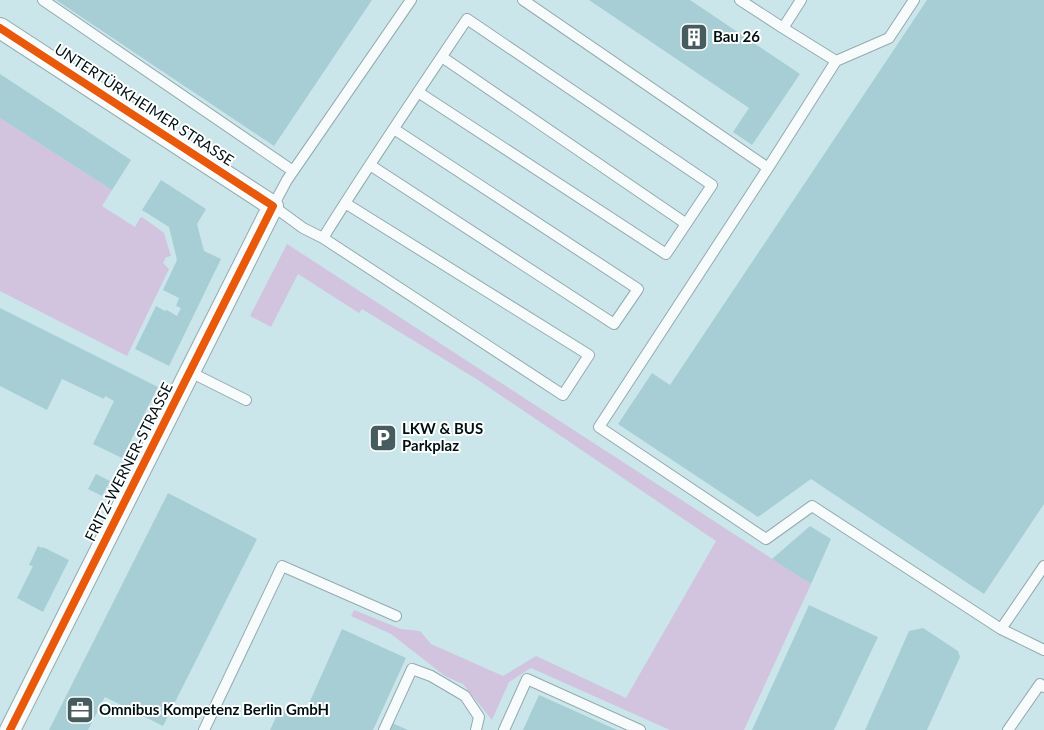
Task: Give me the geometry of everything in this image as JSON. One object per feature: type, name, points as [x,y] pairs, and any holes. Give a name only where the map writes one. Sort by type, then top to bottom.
[{"type":"street","name":"UNTERTÜRKHEIMER STRASSE","points":[[1,31],[273,206]]},
{"type":"street","name":"FRITZ-WERNER-STRASSE","points":[[10,730],[273,206]]},
{"type":"lane","points":[[43,0],[293,171]]},
{"type":"lane","points":[[345,203],[589,355],[563,395],[323,238],[303,228],[273,206],[293,171],[411,0]]},
{"type":"lane","points":[[523,0],[768,168]]},
{"type":"lane","points":[[740,0],[836,60]]},
{"type":"lane","points":[[783,28],[802,0]]},
{"type":"lane","points":[[914,0],[889,38],[836,60],[599,427],[766,539],[812,506],[1001,630],[1044,650]]},
{"type":"lane","points":[[323,238],[345,203],[418,92],[467,19],[712,185],[685,222],[666,254],[418,92]]},
{"type":"lane","points":[[442,56],[685,222]]},
{"type":"lane","points":[[370,165],[614,324],[638,289],[394,129]]},
{"type":"lane","points":[[190,372],[246,400]]},
{"type":"lane","points":[[204,730],[282,566],[396,616]]},
{"type":"lane","points":[[1001,630],[1044,566]]},
{"type":"lane","points":[[384,730],[412,669],[431,676],[465,696],[479,717],[476,730]]},
{"type":"lane","points":[[504,730],[527,679],[640,730]]},
{"type":"lane","points":[[1008,730],[1040,684],[1044,686]]},
{"type":"shaded area","points":[[0,118],[112,190],[102,206],[135,227],[142,217],[164,233],[171,256],[166,257],[163,263],[169,269],[127,356],[0,291]]},
{"type":"shaded area","points":[[287,244],[811,584],[744,730],[670,730],[531,668],[509,682],[492,720],[463,684],[445,676],[391,634],[351,616],[354,610],[401,629],[420,631],[431,644],[503,676],[536,656],[626,698],[716,541],[478,380],[362,309],[359,313],[298,274],[271,327],[250,316]]},
{"type":"building","points":[[56,0],[372,0],[274,146]]},
{"type":"building","name":"Bau 26","points":[[589,0],[690,0],[800,74],[752,145],[733,132],[749,108]]},
{"type":"building","points":[[927,0],[1044,0],[1044,504],[984,594],[811,479],[758,517],[618,424],[652,373],[670,385]]},
{"type":"building","points":[[0,74],[131,160],[112,190],[0,118]]},
{"type":"building","points":[[161,180],[206,209],[197,224],[204,251],[221,259],[169,366],[135,349],[156,306],[177,316],[181,308],[176,306],[179,298],[163,290],[177,260],[169,227],[142,210]]},
{"type":"building","points":[[0,308],[158,387],[122,458],[93,444],[114,401],[105,396],[104,399],[62,379],[47,410],[0,386]]},
{"type":"building","points":[[96,474],[110,481],[102,496],[88,489]]},
{"type":"building","points":[[168,493],[257,539],[163,726],[105,697],[88,730],[49,730]]},
{"type":"building","points":[[810,526],[831,539],[811,584],[772,559]]},
{"type":"building","points":[[38,546],[69,560],[43,612],[17,598],[33,566],[29,565]]},
{"type":"building","points":[[809,605],[878,637],[834,730],[752,730]]},
{"type":"building","points":[[923,628],[958,651],[960,657],[927,730],[865,730],[909,631]]},
{"type":"building","points":[[342,629],[406,658],[373,730],[270,730],[281,707],[303,717]]},
{"type":"building","points":[[539,695],[617,730],[523,730]]},
{"type":"building","points":[[392,723],[408,730],[389,730]]},
{"type":"cycle path","points":[[0,28],[273,206],[10,730]]},
{"type":"place","name":"Bau 26","points":[[694,37]]},
{"type":"place","name":"LKW & BUS Parkplaz","points":[[383,438]]},
{"type":"place","name":"Omnibus Kompetenz Berlin GmbH","points":[[80,710]]}]
